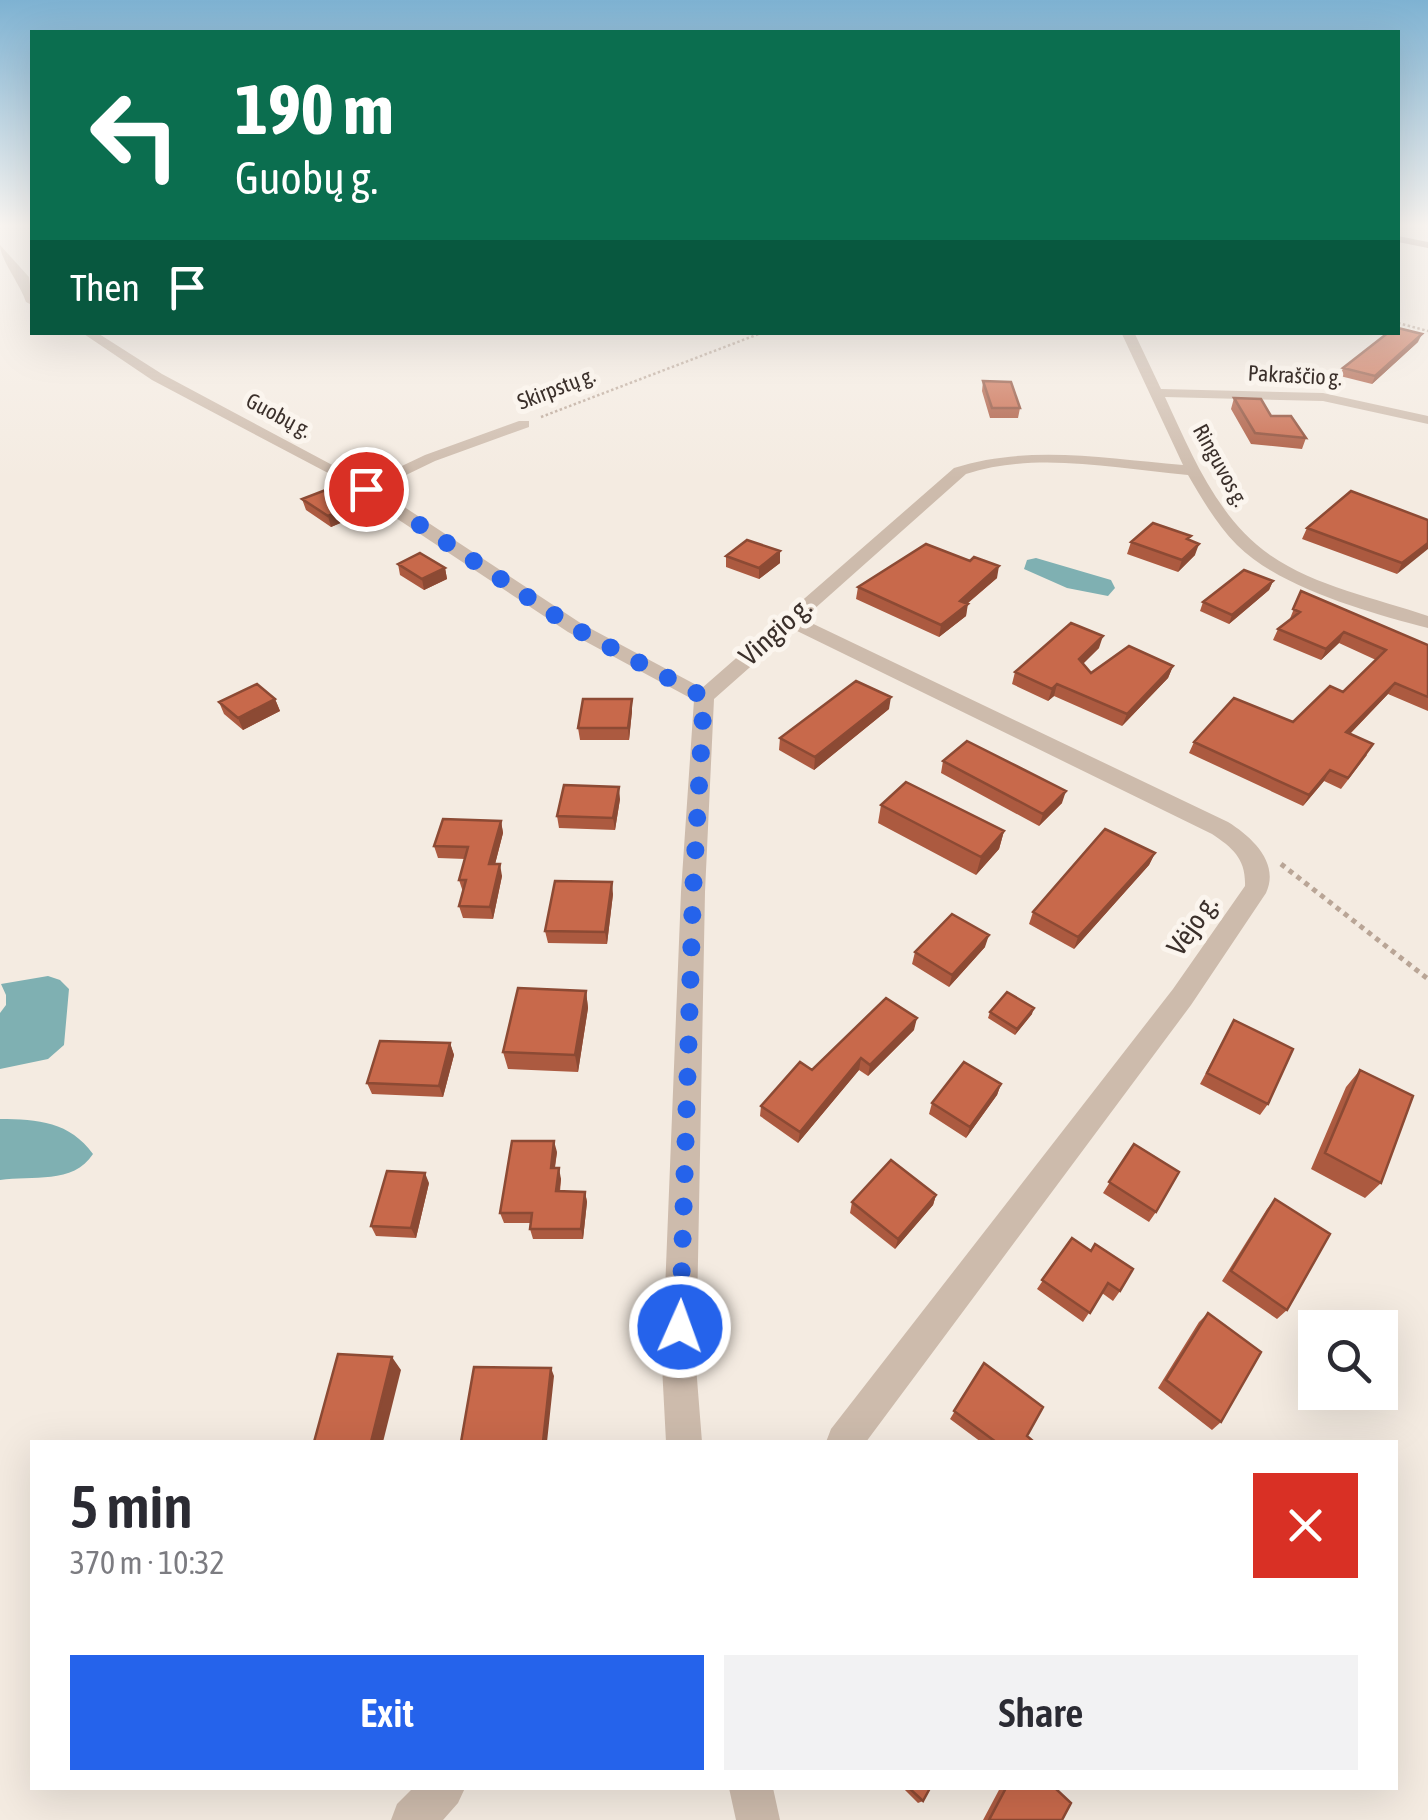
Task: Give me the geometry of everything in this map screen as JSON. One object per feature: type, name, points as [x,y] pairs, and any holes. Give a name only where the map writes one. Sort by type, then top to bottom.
[{"type":"street","name":"Guobų g.","points":[[92,335],[158,377],[366,489],[574,628],[704,697]]},
{"type":"street","name":"Ringuvos g.","points":[[1129,335],[1196,471],[1233,532],[1263,558],[1315,582],[1428,622]]},
{"type":"street","name":"Pakraščio g.","points":[[1158,393],[1323,397],[1428,420]]},
{"type":"street","name":"Skirpstų g.","points":[[366,489],[430,458],[524,424]]},
{"type":"street","name":"Vingio g.","points":[[704,697],[946,480],[974,465],[1030,458],[1196,471]]},
{"type":"street","points":[[788,618],[1220,828],[1254,857]]},
{"type":"street","points":[[684,1440],[680,1347],[693,892],[704,697]]},
{"type":"street","name":"Vėjo g.","points":[[846,1440],[1182,997],[1257,887],[1259,871],[1254,857]]},
{"type":"street","points":[[413,1820],[441,1790]]},
{"type":"street","points":[[751,1790],[758,1820]]},
{"type":"path","points":[[1400,324],[1428,331]]},
{"type":"path","name":"Skirpstų g.","points":[[524,424],[756,335]]},
{"type":"path","points":[[1254,857],[1277,862],[1294,873],[1428,979]]},
{"type":"water","points":[[1036,558],[1111,580],[1115,588],[1108,596],[1067,588],[1024,569],[1027,560]]},
{"type":"water","points":[[48,976],[69,989],[64,1045],[48,1059],[0,1069],[0,1013],[6,1005],[1,984]]},
{"type":"water","points":[[0,1119],[52,1124],[74,1135],[93,1154],[85,1164],[63,1175],[0,1180]]},
{"type":"building","points":[[1400,328],[1422,334],[1375,376],[1343,368],[1385,335],[1400,335]]},
{"type":"building","points":[[983,381],[1011,382],[1020,408],[992,408]]},
{"type":"building","points":[[1234,398],[1261,399],[1271,416],[1291,416],[1306,438],[1255,433]]},
{"type":"building","points":[[331,488],[356,504],[328,516],[302,499]]},
{"type":"building","points":[[1351,491],[1428,520],[1428,543],[1402,563],[1307,528]]},
{"type":"building","points":[[1153,523],[1191,536],[1187,539],[1199,544],[1182,560],[1131,542]]},
{"type":"building","points":[[747,540],[780,551],[759,568],[726,556]]},
{"type":"building","points":[[926,544],[970,561],[974,557],[999,566],[960,601],[968,604],[941,625],[858,587]]},
{"type":"building","points":[[420,553],[445,568],[422,579],[398,564]]},
{"type":"building","points":[[1244,570],[1273,581],[1232,615],[1203,602]]},
{"type":"building","points":[[1301,591],[1428,645],[1428,697],[1395,683],[1346,732],[1373,744],[1348,778],[1330,770],[1309,795],[1194,742],[1234,698],[1293,722],[1330,686],[1343,692],[1386,650],[1344,632],[1326,649],[1278,629],[1300,612],[1293,609]]},
{"type":"building","points":[[1071,623],[1103,636],[1079,659],[1091,673],[1129,646],[1173,666],[1127,714],[1057,684],[1052,689],[1015,672]]},
{"type":"building","points":[[856,681],[891,697],[815,757],[780,738]]},
{"type":"building","points":[[257,684],[275,699],[238,718],[219,702]]},
{"type":"building","points":[[583,699],[632,699],[628,728],[578,728]]},
{"type":"building","points":[[967,741],[1066,791],[1043,814],[943,761]]},
{"type":"building","points":[[906,782],[1004,831],[981,857],[881,805]]},
{"type":"building","points":[[564,785],[619,787],[613,818],[557,816]]},
{"type":"building","points":[[443,819],[501,821],[489,864],[500,864],[490,907],[459,906],[466,880],[459,880],[468,847],[434,846]]},
{"type":"building","points":[[1105,829],[1155,853],[1078,937],[1033,912]]},
{"type":"building","points":[[555,881],[612,882],[605,932],[545,931]]},
{"type":"building","points":[[952,914],[989,935],[952,975],[915,952]]},
{"type":"building","points":[[518,988],[586,991],[575,1055],[503,1052]]},
{"type":"building","points":[[1007,992],[1034,1008],[1017,1029],[990,1012]]},
{"type":"building","points":[[886,998],[917,1018],[870,1065],[861,1058],[800,1132],[761,1106],[800,1062],[812,1070]]},
{"type":"building","points":[[1234,1020],[1293,1049],[1268,1104],[1207,1073]]},
{"type":"building","points":[[380,1041],[450,1043],[439,1086],[367,1083]]},
{"type":"building","points":[[964,1062],[1001,1084],[970,1127],[932,1103]]},
{"type":"building","points":[[1360,1070],[1413,1096],[1381,1183],[1325,1153]]},
{"type":"building","points":[[512,1141],[554,1141],[551,1168],[559,1168],[556,1191],[585,1192],[581,1229],[530,1229],[532,1213],[500,1213]]},
{"type":"building","points":[[1134,1144],[1179,1172],[1156,1212],[1109,1182]]},
{"type":"building","points":[[891,1160],[936,1195],[898,1239],[852,1202]]},
{"type":"building","points":[[387,1171],[425,1173],[411,1228],[371,1226]]},
{"type":"building","points":[[1275,1199],[1330,1234],[1287,1310],[1231,1271]]},
{"type":"building","points":[[1072,1238],[1091,1251],[1095,1244],[1133,1269],[1120,1291],[1108,1283],[1090,1313],[1042,1280]]},
{"type":"building","points":[[1208,1313],[1261,1352],[1221,1422],[1166,1380]]},
{"type":"building","points":[[338,1354],[392,1357],[371,1440],[315,1440]]},
{"type":"building","points":[[984,1363],[1043,1407],[1027,1436],[1032,1440],[993,1440],[954,1411]]},
{"type":"building","points":[[474,1367],[551,1368],[543,1440],[461,1440]]},
{"type":"building","points":[[911,1790],[929,1790],[923,1801]]},
{"type":"building","points":[[1005,1790],[1057,1790],[1071,1803],[1062,1820],[989,1820]]},
{"type":"route","points":[[366,489],[574,628],[704,697],[693,892],[680,1327]]}]
